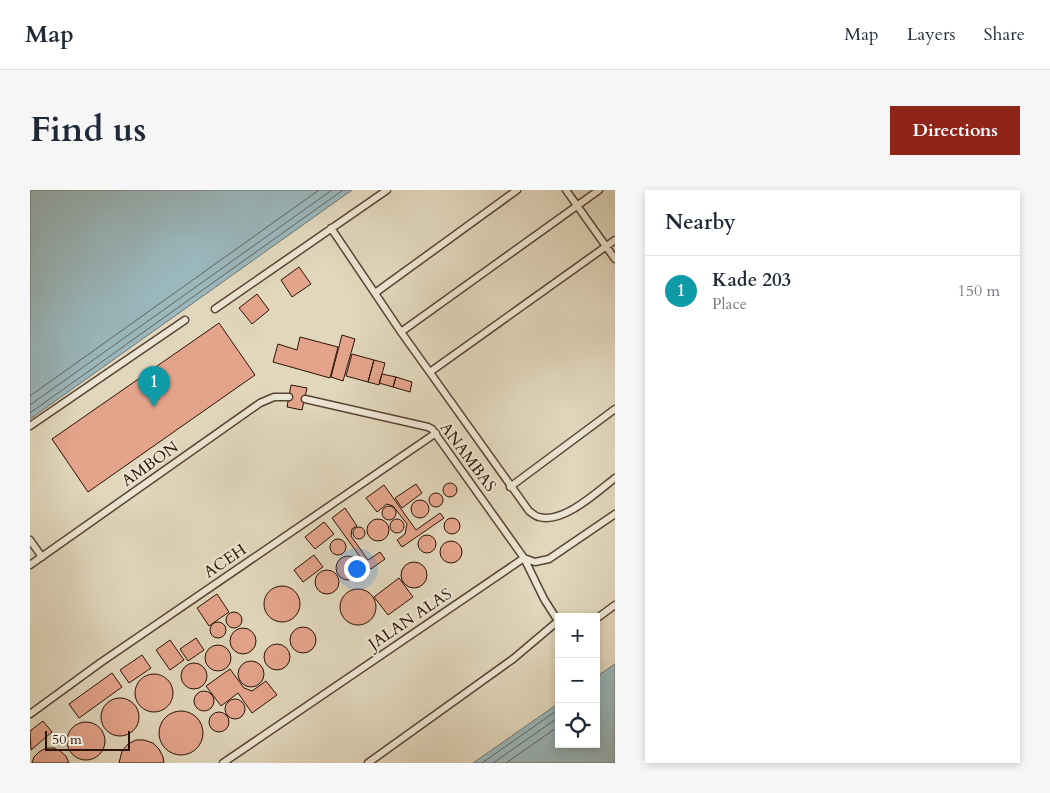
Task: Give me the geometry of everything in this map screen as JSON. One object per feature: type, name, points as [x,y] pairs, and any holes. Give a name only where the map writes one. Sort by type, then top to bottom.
[{"type":"lane","points":[[215,309],[387,190]]},
{"type":"lane","points":[[375,293],[517,190]]},
{"type":"lane","points":[[566,190],[615,259]]},
{"type":"lane","points":[[400,332],[599,190]]},
{"type":"lane","points":[[331,228],[400,332],[529,511],[539,517],[549,518],[567,513],[615,478]]},
{"type":"lane","points":[[430,372],[615,240]]},
{"type":"lane","points":[[30,426],[186,320]]},
{"type":"lane","name":"AMBON","points":[[30,565],[260,403],[274,397],[289,397]]},
{"type":"lane","name":"ANAMBAS","points":[[305,399],[428,427],[436,433],[524,558],[544,599],[555,616]]},
{"type":"lane","points":[[510,487],[615,409]]},
{"type":"lane","name":"ACEH","points":[[30,714],[100,663],[436,433]]},
{"type":"lane","points":[[524,558],[535,562],[549,559],[615,514]]},
{"type":"lane","points":[[30,540],[42,557]]},
{"type":"lane","name":"JALAN ALAS","points":[[223,763],[524,558]]},
{"type":"lane","points":[[600,615],[615,605]]},
{"type":"lane","points":[[368,763],[513,659],[555,624]]},
{"type":"water","points":[[30,190],[352,190],[30,419]]},
{"type":"water","points":[[615,664],[615,763],[473,763],[555,706],[555,748],[600,748],[600,674]]},
{"type":"building","points":[[299,267],[311,284],[292,297],[281,280]]},
{"type":"building","points":[[257,294],[269,310],[252,324],[239,308]]},
{"type":"building","points":[[219,323],[255,375],[88,492],[52,439]]},
{"type":"building","points":[[342,335],[355,339],[343,381],[331,377]]},
{"type":"building","points":[[300,337],[338,347],[330,378],[273,362],[278,344],[297,350]]},
{"type":"building","points":[[352,354],[374,360],[368,382],[346,376]]},
{"type":"building","points":[[374,360],[385,363],[379,385],[368,382]]},
{"type":"building","points":[[382,374],[396,377],[393,387],[379,383]]},
{"type":"building","points":[[396,377],[412,382],[410,392],[393,387]]},
{"type":"building","points":[[291,385],[307,388],[302,410],[287,407]]},
{"type":"building","points":[[450,483],[455,485],[457,490],[455,495],[450,497],[445,495],[443,490],[445,485]]},
{"type":"building","points":[[416,484],[422,493],[402,508],[395,498]]},
{"type":"building","points":[[384,485],[416,530],[440,513],[444,518],[402,547],[397,540],[405,534],[407,524],[393,506],[387,504],[377,512],[366,498]]},
{"type":"building","points":[[436,493],[441,495],[443,500],[441,505],[436,507],[431,505],[429,500],[431,495]]},
{"type":"building","points":[[416,500],[424,500],[429,505],[427,516],[416,518],[411,513],[411,505]]},
{"type":"building","points":[[389,506],[394,508],[396,513],[394,518],[389,520],[384,518],[382,513],[384,508]]},
{"type":"building","points":[[345,508],[357,526],[352,529],[351,536],[368,560],[380,552],[385,559],[371,569],[366,565],[332,518]]},
{"type":"building","points":[[452,518],[460,526],[452,534],[444,526]]},
{"type":"building","points":[[378,519],[386,522],[389,530],[386,538],[378,541],[370,538],[367,530],[370,522]]},
{"type":"building","points":[[397,519],[402,521],[404,526],[402,531],[397,533],[392,531],[390,526],[392,521]]},
{"type":"building","points":[[324,522],[334,534],[315,549],[305,537]]},
{"type":"building","points":[[357,527],[361,527],[365,533],[361,539],[357,539],[353,535],[353,531]]},
{"type":"building","points":[[427,535],[433,538],[436,544],[433,550],[427,553],[421,550],[418,544],[421,538]]},
{"type":"building","points":[[338,539],[344,541],[346,547],[344,553],[338,555],[332,553],[330,547],[332,541]]},
{"type":"building","points":[[451,541],[461,548],[462,552],[455,562],[451,563],[441,556],[440,552],[447,542]]},
{"type":"building","points":[[314,555],[323,567],[303,582],[294,570]]},
{"type":"building","points":[[348,556],[356,560],[360,568],[356,576],[348,580],[340,576],[336,568],[340,560]]},
{"type":"building","points":[[414,562],[423,566],[427,575],[423,584],[414,588],[405,584],[401,575],[405,566]]},
{"type":"building","points":[[327,570],[335,574],[339,582],[335,590],[327,594],[319,590],[315,582],[319,574]]},
{"type":"building","points":[[399,578],[413,597],[388,615],[374,597]]},
{"type":"building","points":[[282,586],[294,592],[300,604],[294,616],[282,622],[270,616],[264,604],[270,592]]},
{"type":"building","points":[[358,589],[371,594],[376,607],[371,620],[358,625],[345,620],[340,607],[345,594]]},
{"type":"building","points":[[217,594],[229,612],[209,626],[197,608]]},
{"type":"building","points":[[231,612],[237,612],[242,617],[240,626],[231,628],[226,623],[226,617]]},
{"type":"building","points":[[215,622],[221,622],[226,627],[224,636],[215,638],[210,633],[210,627]]},
{"type":"building","points":[[303,627],[312,631],[316,640],[312,649],[303,653],[294,649],[290,640],[294,631]]},
{"type":"building","points":[[243,628],[252,632],[256,641],[252,650],[243,654],[234,650],[230,641],[234,632]]},
{"type":"building","points":[[196,638],[204,650],[188,661],[180,649]]},
{"type":"building","points":[[170,640],[184,660],[170,670],[156,650]]},
{"type":"building","points":[[277,644],[286,648],[290,657],[286,666],[277,670],[268,666],[264,657],[268,648]]},
{"type":"building","points":[[218,645],[227,649],[231,658],[227,667],[218,671],[209,667],[205,658],[209,649]]},
{"type":"building","points":[[142,655],[151,668],[129,683],[120,670]]},
{"type":"building","points":[[251,661],[260,665],[264,674],[260,683],[251,687],[242,683],[238,674],[242,665]]},
{"type":"building","points":[[194,663],[203,667],[207,676],[203,685],[194,689],[185,685],[181,676],[185,667]]},
{"type":"building","points":[[230,669],[244,688],[252,691],[266,681],[277,695],[252,713],[238,693],[221,706],[206,686]]},
{"type":"building","points":[[112,673],[122,687],[79,718],[69,704]]},
{"type":"building","points":[[154,674],[167,680],[173,693],[167,706],[154,712],[141,706],[135,693],[141,680]]},
{"type":"building","points":[[204,691],[211,694],[214,701],[211,708],[204,711],[197,708],[194,701],[197,694]]},
{"type":"building","points":[[120,698],[133,704],[139,717],[133,730],[120,736],[107,730],[101,717],[107,704]]},
{"type":"building","points":[[235,699],[242,702],[245,709],[242,716],[235,719],[228,716],[225,709],[228,702]]},
{"type":"building","points":[[185,711],[197,717],[202,724],[202,742],[197,749],[190,754],[177,755],[169,752],[162,745],[159,729],[162,721],[169,714]]},
{"type":"building","points":[[219,712],[226,715],[229,722],[226,729],[219,732],[212,729],[209,722],[212,715]]},
{"type":"building","points":[[43,721],[52,732],[31,750],[30,731]]},
{"type":"building","points":[[86,722],[99,728],[105,741],[99,754],[86,760],[73,754],[67,741],[73,728]]},
{"type":"building","points":[[136,740],[153,743],[159,749],[164,763],[119,763],[122,751],[128,744]]},
{"type":"building","points":[[46,748],[54,748],[60,751],[66,756],[69,763],[32,763],[34,757]]},
{"type":"place","name":"Kade 203","points":[[154,407]]}]
